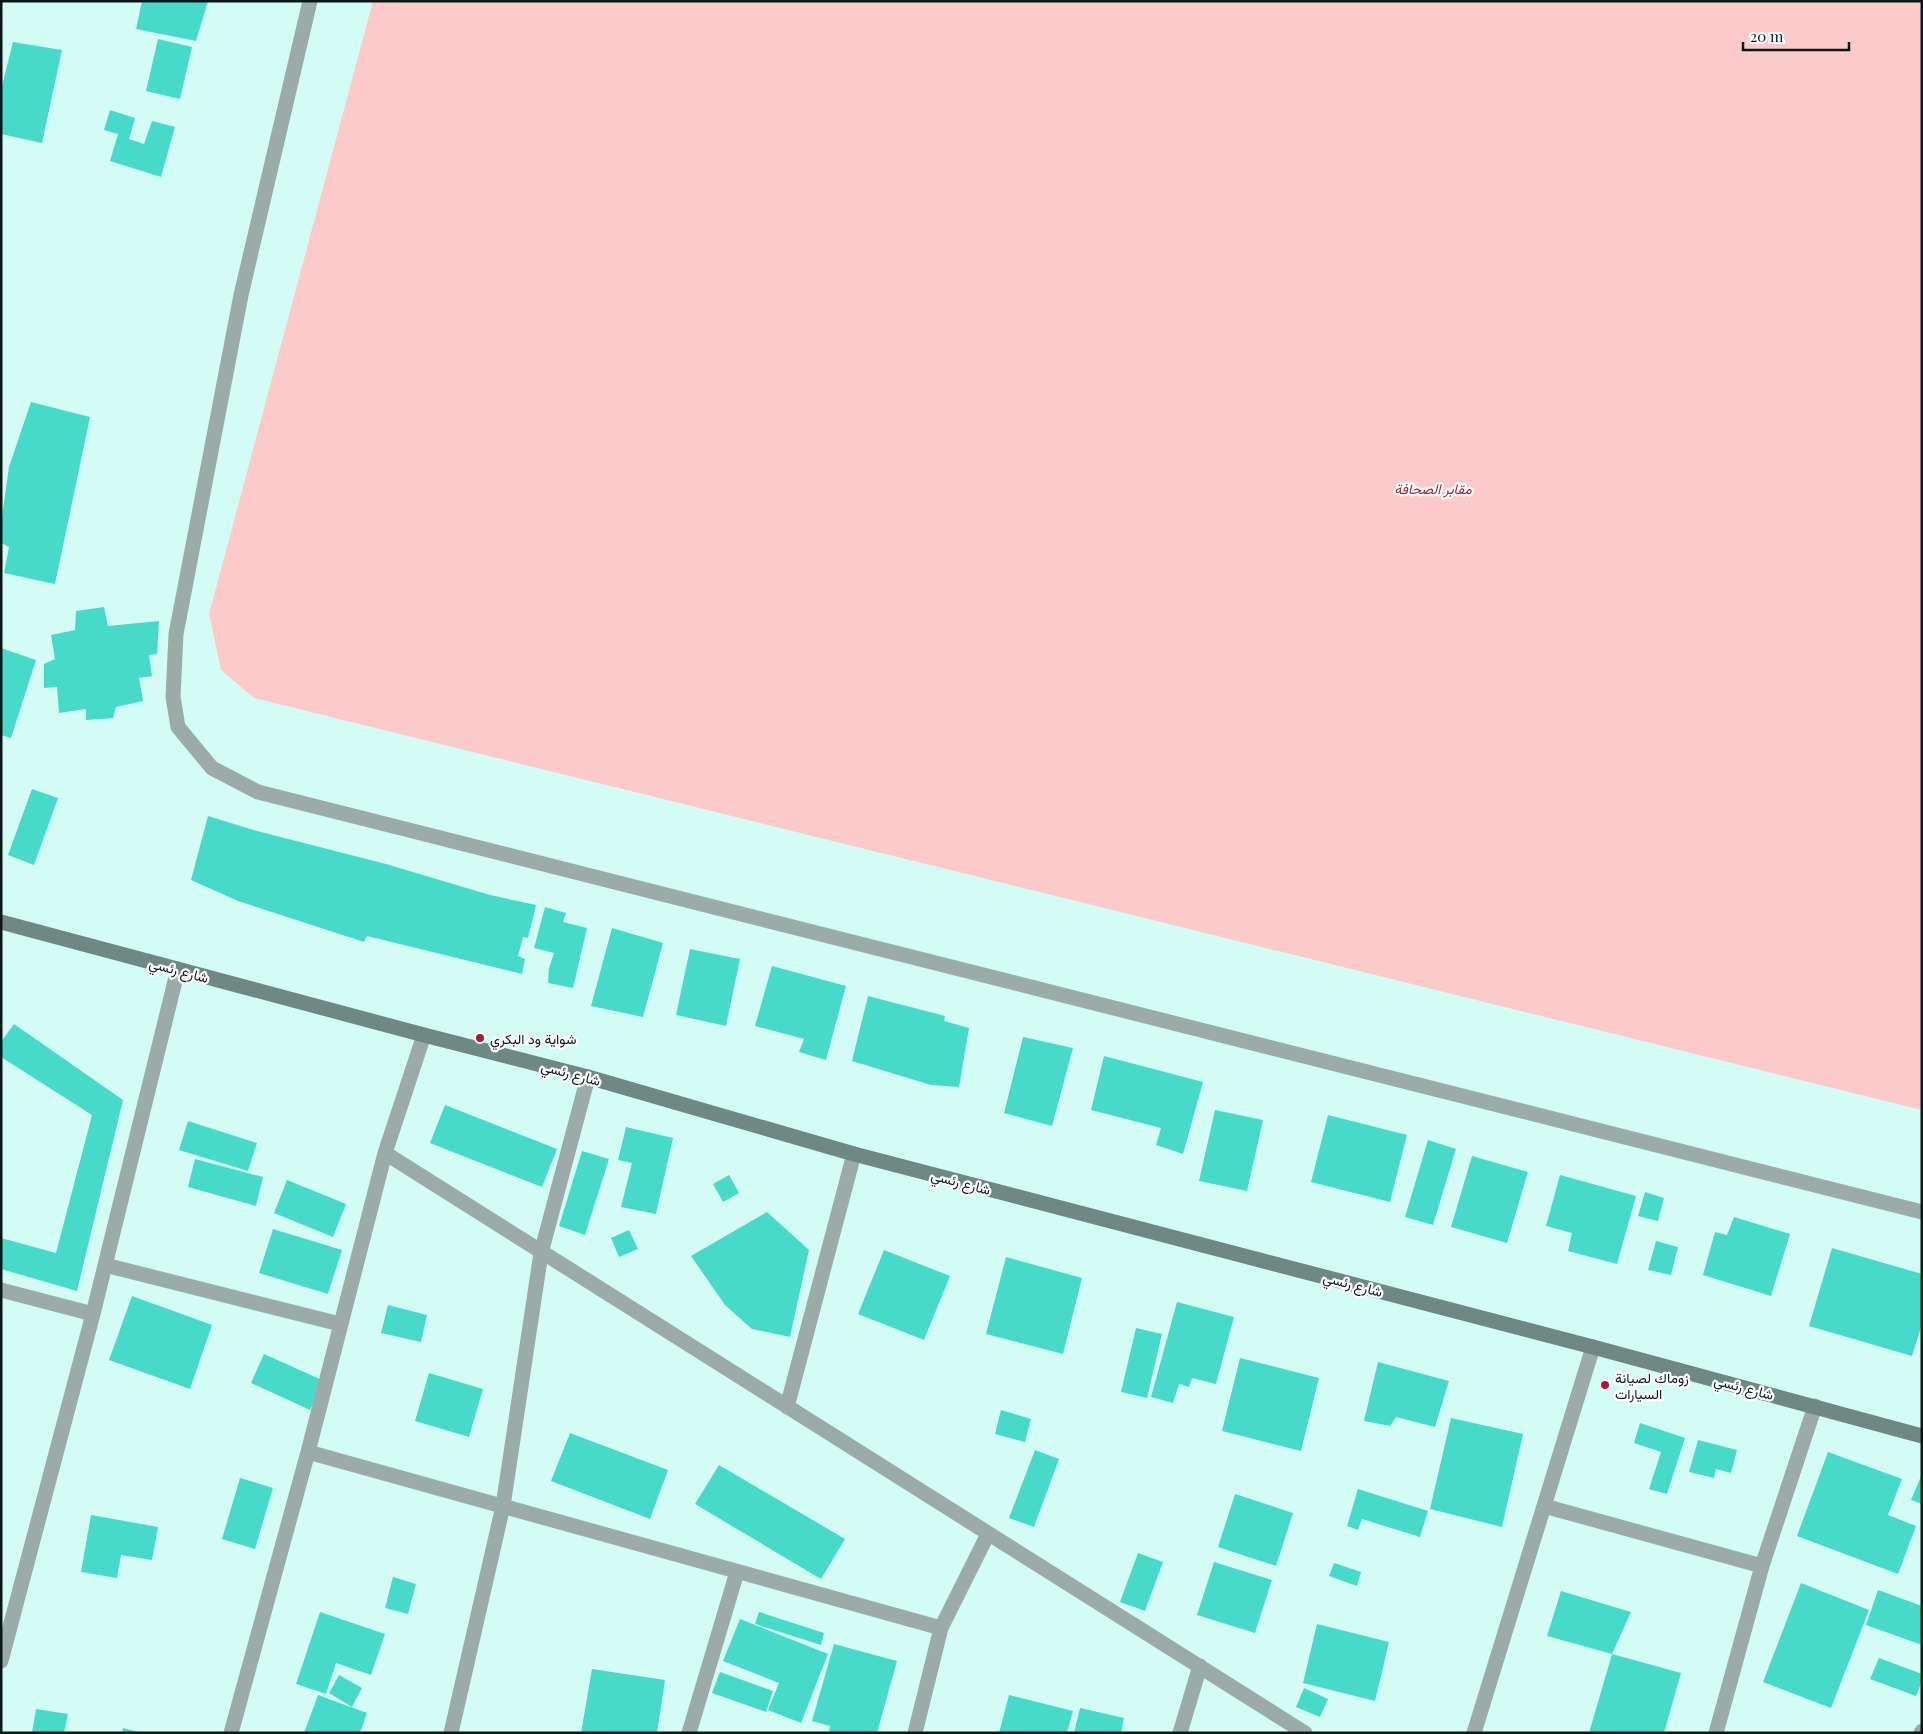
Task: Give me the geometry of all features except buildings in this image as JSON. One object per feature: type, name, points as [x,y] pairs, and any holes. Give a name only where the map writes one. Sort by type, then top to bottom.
[{"type":"street","points":[[310,1],[241,295],[176,634],[173,697],[178,727],[212,768],[258,792],[1922,1212]]},
{"type":"street","name":"شارع رئسي","points":[[1,922],[588,1077],[854,1154],[1593,1347],[1922,1436]]},
{"type":"street","points":[[1,1661],[93,1314],[178,969]]},
{"type":"street","points":[[231,1733],[308,1452],[384,1153],[424,1035]]},
{"type":"street","points":[[451,1733],[503,1506],[541,1252],[588,1077]]},
{"type":"street","points":[[384,1153],[1305,1733]]},
{"type":"street","points":[[787,1407],[854,1154]]},
{"type":"street","points":[[105,1265],[340,1324]]},
{"type":"street","points":[[1,1290],[93,1314]]},
{"type":"street","points":[[1474,1733],[1593,1347]]},
{"type":"street","points":[[1716,1733],[1762,1566],[1815,1406]]},
{"type":"street","points":[[308,1452],[941,1628]]},
{"type":"street","points":[[1544,1506],[1762,1566]]},
{"type":"street","points":[[915,1733],[941,1628],[988,1534]]},
{"type":"street","points":[[689,1733],[737,1572]]},
{"type":"street","points":[[1180,1733],[1200,1666]]},
{"type":"green space","name":"مقابر الصحافة","points":[[373,1],[1922,1],[1922,1110],[254,698],[221,670],[209,614]]},
{"type":"place","name":"شواية ود البكري","points":[[480,1038]]},
{"type":"place","name":"زوماك لصيانة السيارات","points":[[1605,1385]]}]
